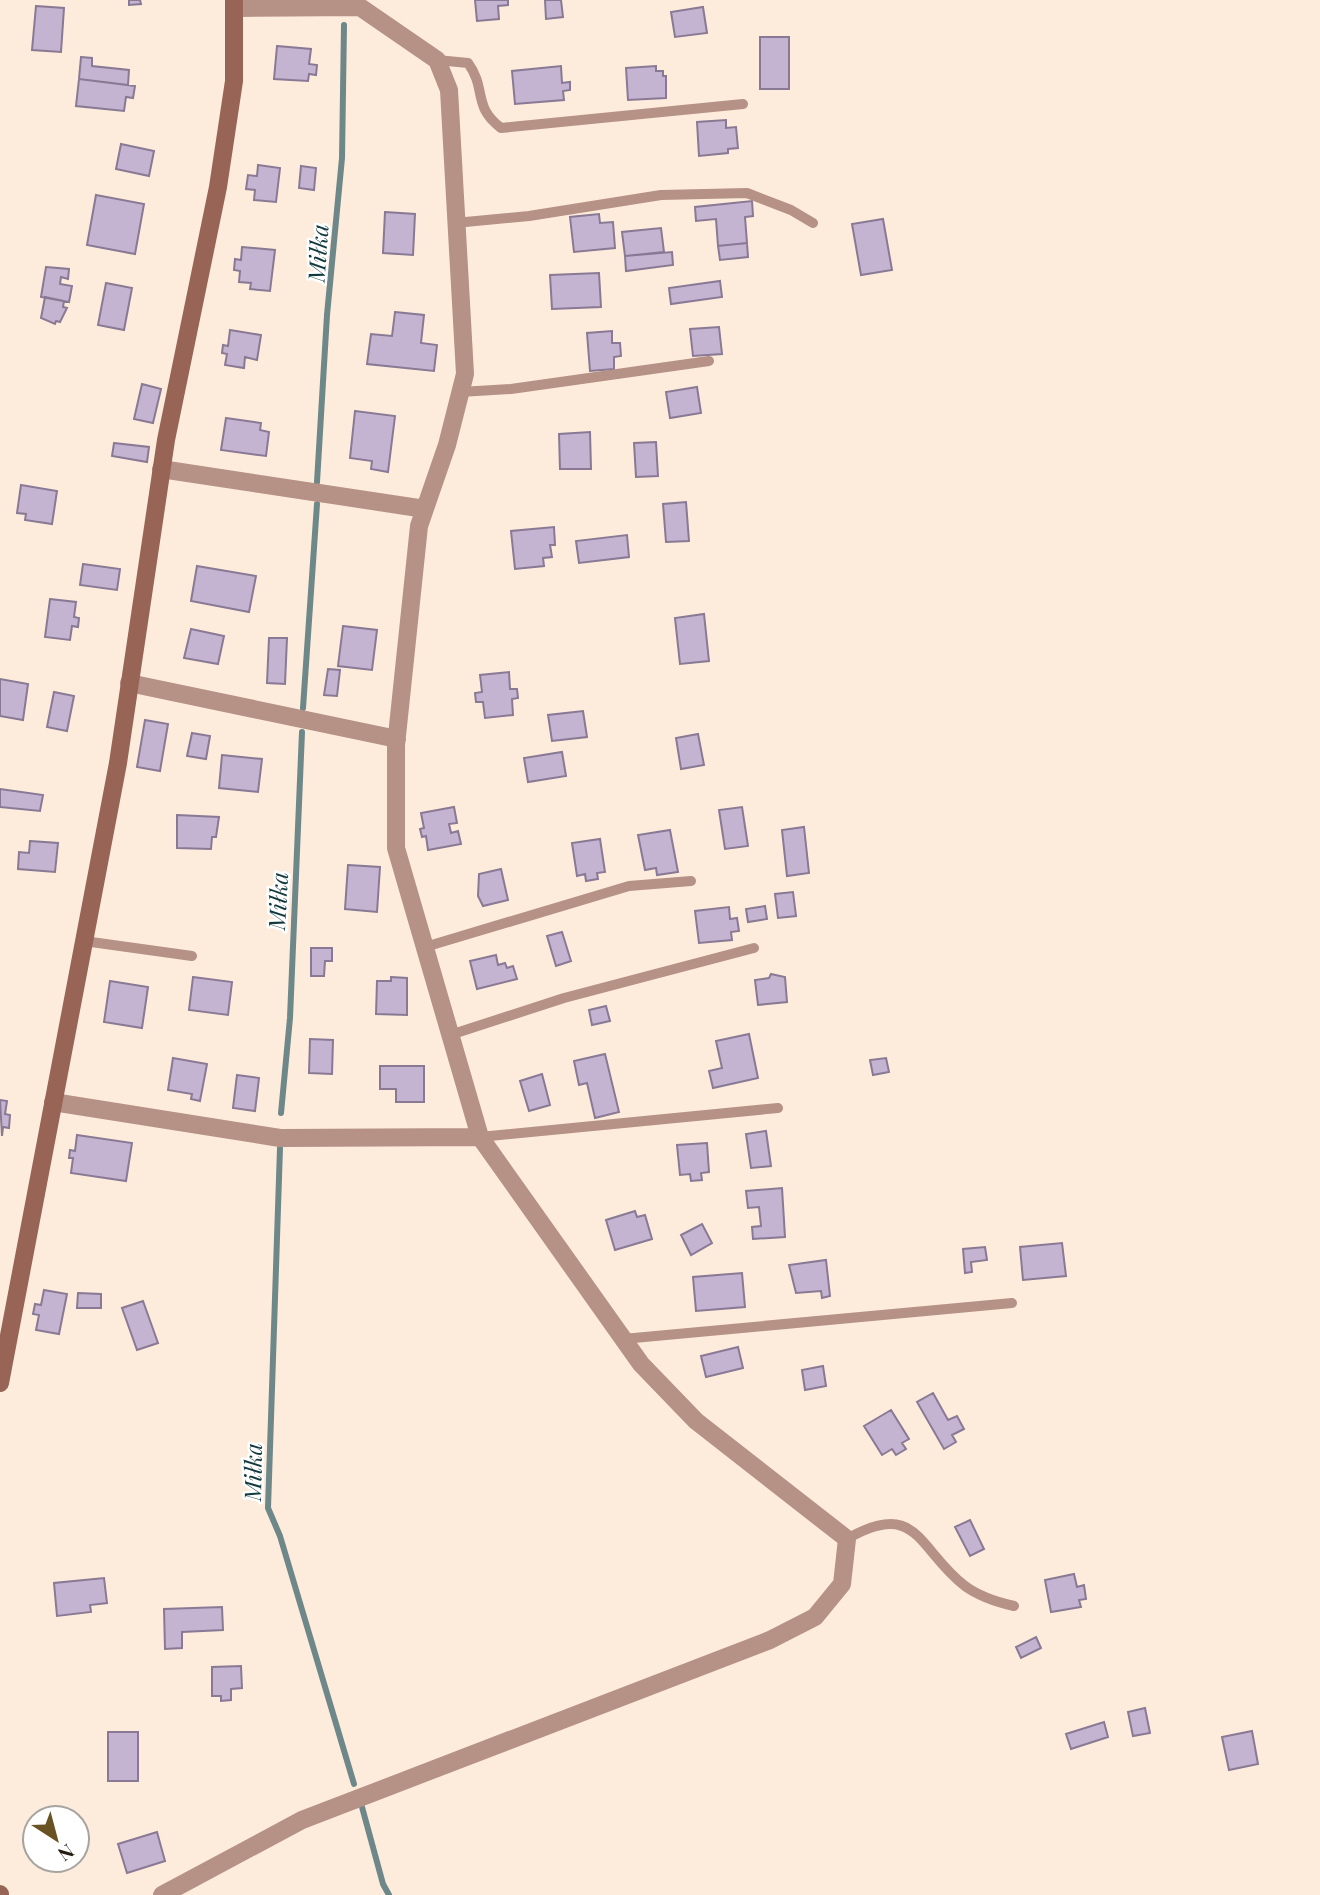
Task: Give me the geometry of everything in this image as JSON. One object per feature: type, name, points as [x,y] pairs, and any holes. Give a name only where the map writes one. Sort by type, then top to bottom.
[{"type":"street","points":[[0,1383],[130,683],[161,469],[218,187],[234,80],[235,4],[362,3],[437,60],[449,90],[465,374],[447,445],[419,526],[397,738],[396,848],[480,1137],[641,1364],[696,1421],[847,1539],[842,1584],[815,1617],[804,1623],[771,1640],[302,1820],[162,1895]]},
{"type":"street","points":[[161,469],[425,509]]},
{"type":"street","points":[[130,683],[397,738]]},
{"type":"street","points":[[53,1101],[280,1138],[480,1137]]},
{"type":"lane","points":[[437,60],[468,63],[478,77],[480,100],[487,117],[501,128],[743,104]]},
{"type":"lane","points":[[455,223],[529,216],[662,195],[747,193],[791,209],[813,223]]},
{"type":"lane","points":[[460,392],[511,389],[709,361]]},
{"type":"lane","points":[[425,947],[629,886],[691,881]]},
{"type":"lane","points":[[84,941],[192,956]]},
{"type":"lane","points":[[450,1035],[564,998],[754,948]]},
{"type":"lane","points":[[480,1137],[778,1108]]},
{"type":"lane","points":[[623,1339],[1012,1303]]},
{"type":"lane","points":[[847,1539],[872,1525],[894,1522],[919,1536],[963,1585],[988,1600],[1014,1606]]},
{"type":"building","points":[[129,0],[140,0],[141,4],[129,5]]},
{"type":"building","points":[[475,0],[508,0],[508,5],[498,6],[499,19],[477,21]]},
{"type":"building","points":[[545,0],[561,0],[563,17],[546,19]]},
{"type":"building","points":[[36,6],[64,8],[61,52],[32,50]]},
{"type":"building","points":[[703,7],[707,33],[675,37],[671,12]]},
{"type":"building","points":[[760,37],[789,37],[789,89],[760,89]]},
{"type":"building","points":[[277,46],[311,49],[309,64],[317,65],[316,75],[309,74],[308,81],[274,79]]},
{"type":"building","points":[[81,57],[92,58],[92,66],[129,70],[128,85],[79,79]]},
{"type":"building","points":[[561,66],[562,83],[570,82],[570,90],[563,91],[564,100],[515,104],[512,71]]},
{"type":"building","points":[[656,66],[656,71],[663,71],[663,76],[666,76],[666,98],[628,100],[626,68]]},
{"type":"building","points":[[79,79],[135,86],[133,98],[126,97],[124,111],[76,106]]},
{"type":"building","points":[[726,120],[726,128],[736,127],[738,148],[728,149],[728,153],[699,156],[697,122]]},
{"type":"building","points":[[121,144],[154,151],[149,176],[116,169]]},
{"type":"building","points":[[258,165],[280,168],[276,202],[254,200],[255,190],[246,189],[248,175],[257,176]]},
{"type":"building","points":[[301,166],[316,168],[314,190],[299,188]]},
{"type":"building","points":[[96,195],[144,204],[135,254],[87,245]]},
{"type":"building","points":[[752,201],[753,216],[745,217],[747,243],[718,246],[716,219],[696,221],[695,207]]},
{"type":"building","points":[[385,212],[415,214],[413,255],[383,253]]},
{"type":"building","points":[[599,214],[600,223],[613,222],[615,248],[574,252],[570,217]]},
{"type":"building","points":[[883,219],[892,270],[861,275],[852,224]]},
{"type":"building","points":[[661,228],[664,252],[625,256],[622,232]]},
{"type":"building","points":[[747,243],[748,257],[720,260],[718,246]]},
{"type":"building","points":[[242,247],[275,250],[270,291],[250,289],[251,283],[239,282],[240,271],[234,270],[235,259],[241,260]]},
{"type":"building","points":[[672,252],[673,265],[626,271],[625,256]]},
{"type":"building","points":[[46,267],[69,269],[68,279],[61,277],[60,284],[72,286],[69,302],[41,297]]},
{"type":"building","points":[[599,273],[601,307],[552,309],[550,275]]},
{"type":"building","points":[[720,281],[722,297],[671,304],[669,288]]},
{"type":"building","points":[[106,283],[132,288],[124,330],[98,325]]},
{"type":"building","points":[[45,297],[64,301],[63,307],[67,308],[60,322],[56,321],[55,324],[41,318]]},
{"type":"building","points":[[395,312],[424,315],[421,343],[437,345],[434,371],[367,364],[371,334],[392,336]]},
{"type":"building","points":[[719,327],[722,354],[693,356],[690,329]]},
{"type":"building","points":[[230,330],[261,335],[257,360],[245,357],[244,368],[225,365],[227,354],[222,353],[223,345],[228,346]]},
{"type":"building","points":[[612,331],[612,343],[620,343],[621,356],[614,357],[614,369],[590,371],[587,333]]},
{"type":"building","points":[[142,384],[161,389],[153,423],[134,419]]},
{"type":"building","points":[[697,387],[701,413],[670,418],[666,392]]},
{"type":"building","points":[[355,411],[395,416],[388,472],[371,469],[372,461],[350,458]]},
{"type":"building","points":[[226,418],[261,423],[260,430],[269,432],[266,456],[221,450]]},
{"type":"building","points":[[590,432],[591,469],[560,469],[559,434]]},
{"type":"building","points":[[656,442],[658,476],[636,477],[634,443]]},
{"type":"building","points":[[114,443],[149,447],[147,462],[112,456]]},
{"type":"building","points":[[21,485],[57,491],[52,524],[25,520],[26,514],[17,513]]},
{"type":"building","points":[[686,502],[689,541],[666,542],[663,504]]},
{"type":"building","points":[[554,527],[555,545],[550,545],[552,557],[543,558],[544,566],[515,569],[511,531]]},
{"type":"building","points":[[627,535],[629,557],[579,563],[576,541]]},
{"type":"building","points":[[83,564],[120,569],[117,590],[80,585]]},
{"type":"building","points":[[197,566],[256,576],[249,612],[191,601]]},
{"type":"building","points":[[50,599],[76,602],[74,617],[79,618],[78,627],[72,626],[70,640],[45,637]]},
{"type":"building","points":[[704,614],[709,661],[680,664],[675,618]]},
{"type":"building","points":[[343,626],[377,630],[372,670],[338,666]]},
{"type":"building","points":[[191,629],[224,636],[218,664],[184,658]]},
{"type":"building","points":[[269,638],[287,638],[285,684],[267,683]]},
{"type":"building","points":[[328,669],[340,670],[337,696],[324,695]]},
{"type":"building","points":[[509,672],[510,689],[517,689],[518,698],[512,699],[513,715],[485,718],[483,702],[476,702],[475,693],[482,692],[480,675]]},
{"type":"building","points":[[0,679],[28,684],[23,720],[0,716]]},
{"type":"building","points":[[54,692],[74,696],[67,731],[47,727]]},
{"type":"building","points":[[583,711],[587,737],[552,741],[548,715]]},
{"type":"building","points":[[145,720],[168,724],[160,771],[137,767]]},
{"type":"building","points":[[192,733],[210,736],[206,759],[187,756]]},
{"type":"building","points":[[698,734],[704,765],[681,769],[676,738]]},
{"type":"building","points":[[562,752],[566,776],[528,782],[524,758]]},
{"type":"building","points":[[222,755],[262,759],[258,792],[219,788]]},
{"type":"building","points":[[0,789],[43,795],[40,811],[0,807]]},
{"type":"building","points":[[454,807],[457,823],[449,824],[451,833],[458,831],[461,844],[428,850],[426,836],[422,837],[420,829],[424,828],[421,813]]},
{"type":"building","points":[[742,807],[748,846],[725,849],[719,810]]},
{"type":"building","points":[[177,815],[219,817],[211,849],[177,848]]},
{"type":"building","points":[[804,827],[809,873],[787,876],[782,830]]},
{"type":"building","points":[[670,830],[678,872],[657,875],[656,868],[645,870],[638,835]]},
{"type":"building","points":[[600,839],[605,872],[597,873],[598,879],[586,881],[585,874],[577,876],[572,843]]},
{"type":"building","points":[[30,841],[58,843],[55,872],[18,869],[19,852],[29,853]]},
{"type":"building","points":[[348,865],[380,867],[377,912],[345,909]]},
{"type":"building","points":[[501,869],[508,900],[483,906],[478,896],[479,874]]},
{"type":"building","points":[[793,892],[796,916],[778,918],[775,894]]},
{"type":"building","points":[[765,906],[767,919],[748,922],[746,909]]},
{"type":"building","points":[[729,907],[730,919],[737,918],[739,931],[731,932],[732,940],[699,943],[695,911]]},
{"type":"building","points":[[562,932],[571,961],[556,966],[547,936]]},
{"type":"building","points":[[311,948],[332,948],[332,961],[325,961],[324,976],[311,976]]},
{"type":"building","points":[[496,955],[498,965],[505,963],[507,968],[513,966],[517,979],[477,989],[470,961]]},
{"type":"building","points":[[771,974],[785,977],[787,1002],[758,1005],[755,980],[769,978]]},
{"type":"building","points":[[193,977],[232,982],[228,1015],[189,1010]]},
{"type":"building","points":[[391,977],[407,978],[407,1015],[376,1014],[377,981],[391,981]]},
{"type":"building","points":[[110,981],[148,987],[142,1028],[104,1022]]},
{"type":"building","points":[[606,1006],[610,1021],[592,1025],[589,1010]]},
{"type":"building","points":[[749,1034],[758,1078],[713,1088],[709,1071],[722,1068],[716,1041]]},
{"type":"building","points":[[310,1039],[333,1040],[332,1074],[309,1073]]},
{"type":"building","points":[[605,1054],[619,1112],[595,1118],[587,1083],[579,1085],[574,1061]]},
{"type":"building","points":[[173,1058],[207,1064],[200,1101],[191,1099],[192,1094],[168,1090]]},
{"type":"building","points":[[886,1058],[889,1072],[873,1075],[870,1060]]},
{"type":"building","points":[[380,1066],[424,1066],[424,1102],[396,1102],[396,1089],[380,1089]]},
{"type":"building","points":[[542,1074],[550,1105],[529,1111],[520,1081]]},
{"type":"building","points":[[237,1075],[259,1078],[255,1111],[233,1108]]},
{"type":"building","points":[[0,1100],[7,1101],[5,1114],[10,1115],[9,1128],[3,1127],[2,1136]]},
{"type":"building","points":[[766,1131],[771,1166],[751,1168],[746,1134]]},
{"type":"building","points":[[77,1135],[132,1143],[126,1181],[71,1173],[73,1158],[69,1158],[70,1150],[75,1151]]},
{"type":"building","points":[[707,1143],[709,1172],[701,1173],[702,1180],[691,1181],[690,1174],[680,1175],[677,1145]]},
{"type":"building","points":[[782,1188],[785,1237],[753,1239],[752,1227],[761,1226],[759,1207],[748,1208],[746,1191]]},
{"type":"building","points":[[635,1211],[637,1217],[645,1215],[652,1239],[615,1250],[606,1220]]},
{"type":"building","points":[[702,1224],[712,1243],[691,1255],[681,1235]]},
{"type":"building","points":[[1062,1243],[1066,1276],[1023,1280],[1020,1247]]},
{"type":"building","points":[[985,1247],[987,1260],[971,1262],[972,1272],[965,1273],[963,1249]]},
{"type":"building","points":[[826,1260],[830,1296],[822,1298],[821,1291],[796,1293],[789,1265]]},
{"type":"building","points":[[742,1273],[745,1307],[696,1311],[693,1277]]},
{"type":"building","points":[[44,1290],[67,1294],[59,1334],[36,1330],[39,1315],[33,1314],[35,1304],[41,1305]]},
{"type":"building","points":[[78,1293],[101,1294],[101,1308],[77,1308]]},
{"type":"building","points":[[143,1301],[158,1343],[137,1350],[122,1308]]},
{"type":"building","points":[[738,1347],[743,1368],[706,1377],[701,1356]]},
{"type":"building","points":[[823,1366],[826,1386],[805,1390],[802,1370]]},
{"type":"building","points":[[933,1393],[948,1420],[957,1416],[964,1429],[952,1435],[956,1442],[944,1449],[917,1402]]},
{"type":"building","points":[[891,1410],[909,1439],[902,1443],[906,1449],[896,1455],[892,1449],[882,1455],[864,1426]]},
{"type":"building","points":[[970,1520],[984,1549],[970,1556],[955,1527]]},
{"type":"building","points":[[1074,1574],[1077,1587],[1084,1585],[1086,1599],[1079,1600],[1081,1607],[1051,1612],[1045,1580]]},
{"type":"building","points":[[104,1578],[107,1603],[90,1605],[91,1612],[57,1616],[54,1583]]},
{"type":"building","points":[[222,1607],[223,1630],[182,1632],[182,1648],[165,1649],[164,1609]]},
{"type":"building","points":[[1036,1637],[1041,1648],[1021,1658],[1016,1647]]},
{"type":"building","points":[[241,1666],[242,1688],[231,1689],[231,1700],[221,1701],[221,1696],[212,1696],[212,1667]]},
{"type":"building","points":[[1145,1708],[1150,1733],[1133,1736],[1128,1712]]},
{"type":"building","points":[[1104,1722],[1108,1737],[1071,1749],[1066,1734]]},
{"type":"building","points":[[1252,1731],[1258,1764],[1229,1770],[1222,1737]]},
{"type":"building","points":[[108,1732],[138,1732],[138,1781],[108,1781]]},
{"type":"building","points":[[157,1832],[165,1861],[127,1873],[118,1844]]},
{"type":"waterway","name":"Miłka","points":[[317,482],[327,315],[342,158],[344,25]]},
{"type":"waterway","name":"Miłka","points":[[303,708],[317,504]]},
{"type":"waterway","name":"Miłka","points":[[281,1113],[290,1018],[302,732]]},
{"type":"waterway","name":"Miłka","points":[[280,1148],[268,1508],[280,1536],[354,1784]]},
{"type":"waterway","name":"Miłka","points":[[362,1807],[383,1884],[389,1895]]}]
